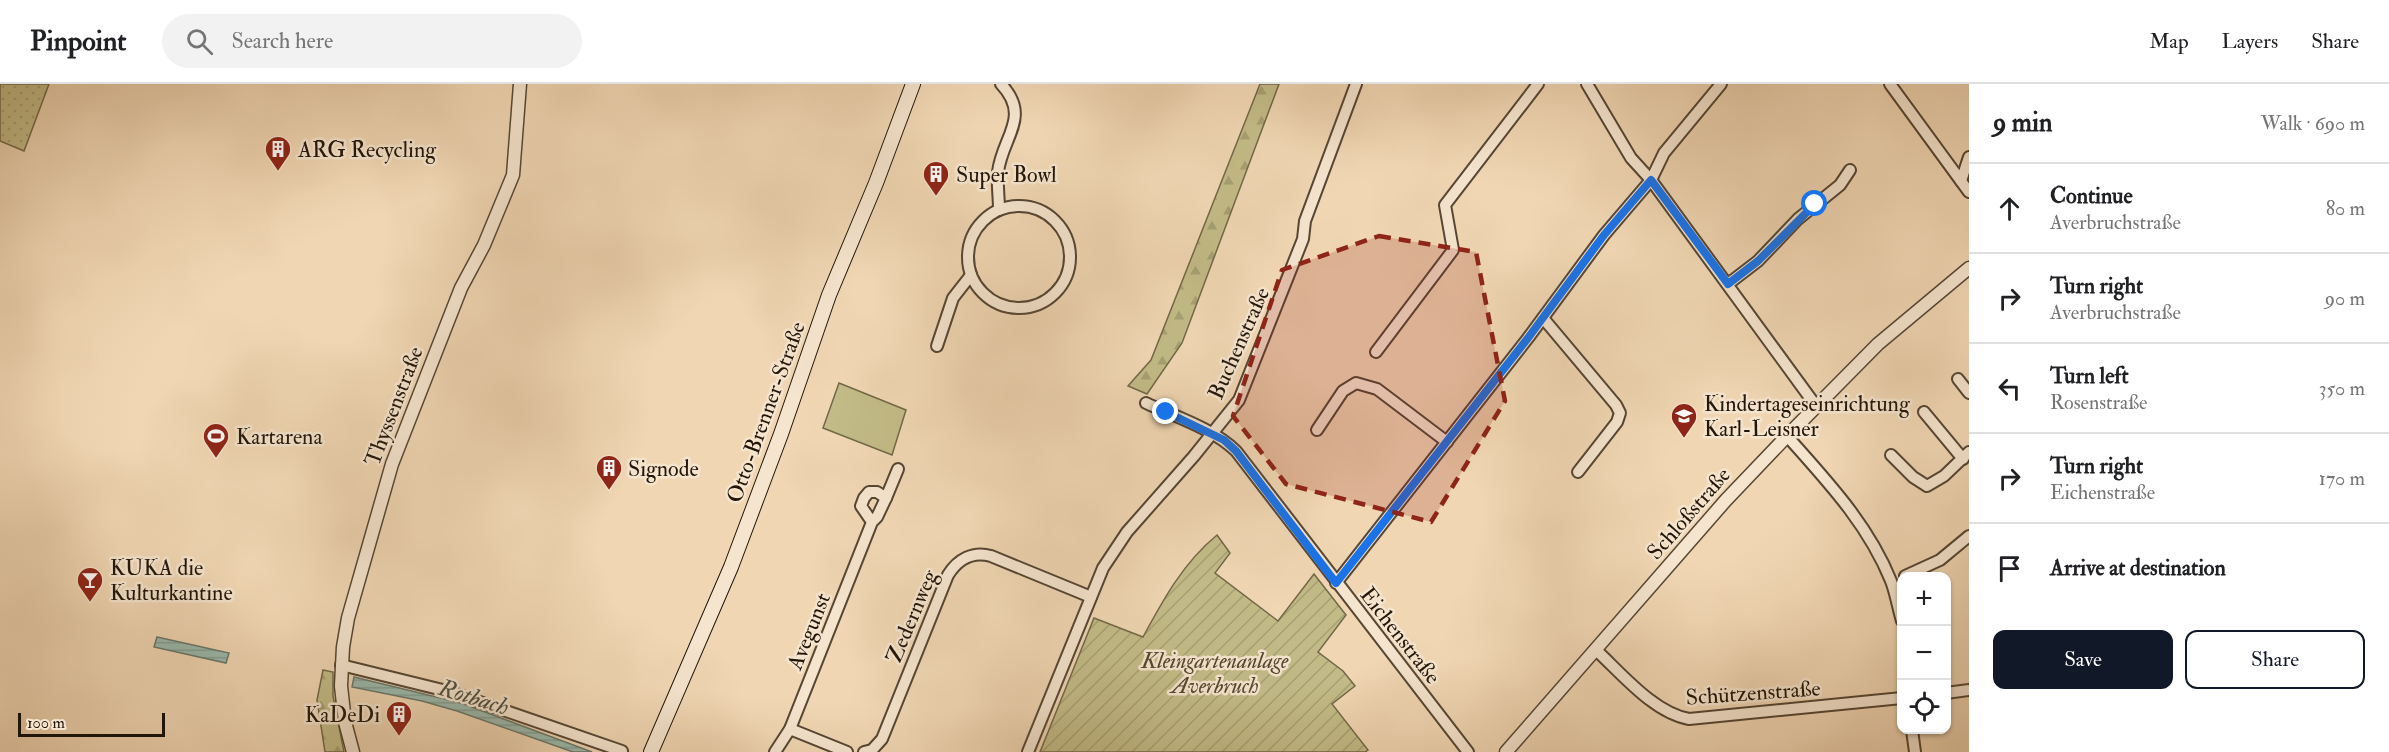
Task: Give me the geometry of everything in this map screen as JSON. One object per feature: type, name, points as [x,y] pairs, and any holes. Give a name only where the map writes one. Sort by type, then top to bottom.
[{"type":"main road","name":"Otto-Brenner-Straße","points":[[651,752],[731,567],[829,296],[876,183],[913,84]]},
{"type":"street","name":"Thyssenstraße","points":[[353,752],[342,704],[341,665],[348,618],[392,464],[461,288],[484,245],[513,176],[520,84]]},
{"type":"street","points":[[999,210],[998,171],[1016,112],[1012,98],[1001,84]]},
{"type":"street","name":"Buchenstraße","points":[[1028,752],[1103,568],[1114,549],[1213,434],[1239,400],[1303,239],[1305,221],[1356,84]]},
{"type":"street","points":[[1376,352],[1453,250],[1445,205],[1538,84]]},
{"type":"street","points":[[1587,84],[1631,158],[1651,180],[1816,406]]},
{"type":"street","points":[[1336,583],[1543,318],[1604,235],[1651,180],[1664,153],[1721,84]]},
{"type":"street","points":[[1890,84],[1969,192]]},
{"type":"street","points":[[1961,181],[1969,157]]},
{"type":"street","points":[[1728,284],[1758,261],[1815,204],[1840,185],[1850,170]]},
{"type":"street","points":[[1016,206],[1033,207],[1048,214],[1061,226],[1068,241],[1071,258],[1068,275],[1059,290],[1030,308],[1011,308],[994,302],[980,290],[971,274],[968,255],[972,236],[983,220],[999,210],[1016,206]]},
{"type":"street","name":"Schloßstraße","points":[[1506,752],[1726,500],[1787,436],[1878,344],[1969,267]]},
{"type":"street","points":[[937,346],[953,298],[971,274]]},
{"type":"street","points":[[1543,318],[1616,405],[1620,413],[1617,422],[1578,472]]},
{"type":"street","points":[[1958,379],[1969,393]]},
{"type":"street","points":[[1317,430],[1343,391],[1356,382],[1377,389],[1447,442]]},
{"type":"street","name":"Eichenstraße","points":[[1146,403],[1213,434],[1236,451],[1468,752]]},
{"type":"street","points":[[1891,455],[1913,477],[1927,486],[1944,476],[1966,455],[1924,412]]},
{"type":"street","points":[[1787,436],[1840,495],[1897,575]]},
{"type":"street","name":"Avegunst","points":[[775,752],[790,729],[872,522],[877,517],[898,469]]},
{"type":"street","points":[[872,522],[861,506],[864,498],[869,492],[877,492],[886,498]]},
{"type":"street","points":[[1915,572],[1940,560],[1969,536]]},
{"type":"street","name":"Zedernweg","points":[[870,751],[882,739],[948,575],[960,561],[982,553],[1091,597]]},
{"type":"street","name":"Schützenstraße","points":[[1596,650],[1656,705],[1674,716],[1689,719],[1897,698]]},
{"type":"street","points":[[341,665],[461,695],[622,751]]},
{"type":"street","points":[[1951,692],[1969,690]]},
{"type":"street","points":[[790,729],[847,752]]},
{"type":"street","points":[[1913,734],[1915,752]]},
{"type":"highlighted area","points":[[1379,236],[1476,252],[1505,401],[1431,522],[1286,484],[1233,416],[1282,270]]},
{"type":"green space","points":[[0,84],[49,84],[24,151],[0,141]]},
{"type":"green space","points":[[1260,84],[1279,84],[1182,343],[1147,394],[1128,386],[1151,360]]},
{"type":"green space","points":[[839,383],[906,410],[892,455],[823,428]]},
{"type":"green space","name":"Kleingartenanlage Averbruch","points":[[1217,535],[1230,553],[1215,573],[1278,621],[1314,574],[1346,615],[1318,652],[1343,671],[1355,686],[1332,704],[1368,750],[1365,752],[1040,752],[1094,618],[1143,637],[1184,570]]},
{"type":"green space","points":[[323,670],[333,672],[333,696],[344,752],[325,752],[317,700]]},
{"type":"shaded area","points":[[157,637],[229,653],[226,663],[154,647]]},
{"type":"shaded area","points":[[354,677],[461,703],[592,752],[573,752],[457,711],[422,701],[352,687]]},
{"type":"place","name":"ARG Recycling","points":[[278,172]]},
{"type":"place","name":"Super Bowl","points":[[936,197]]},
{"type":"place","name":"Kindertageseinrichtung Karl-Leisner","points":[[1684,439]]},
{"type":"place","name":"Kartarena","points":[[216,459]]},
{"type":"place","name":"Signode","points":[[609,491]]},
{"type":"place","name":"KUKA die Kulturkantine","points":[[90,603]]},
{"type":"place","name":"KaDeDi","points":[[399,737]]},
{"type":"route","points":[[1166,412],[1224,440],[1236,451],[1336,583],[1528,338],[1604,235],[1651,180],[1728,284],[1758,261],[1815,204]]},
{"type":"water label","name":"Rotbach","points":[[474,697]]}]
